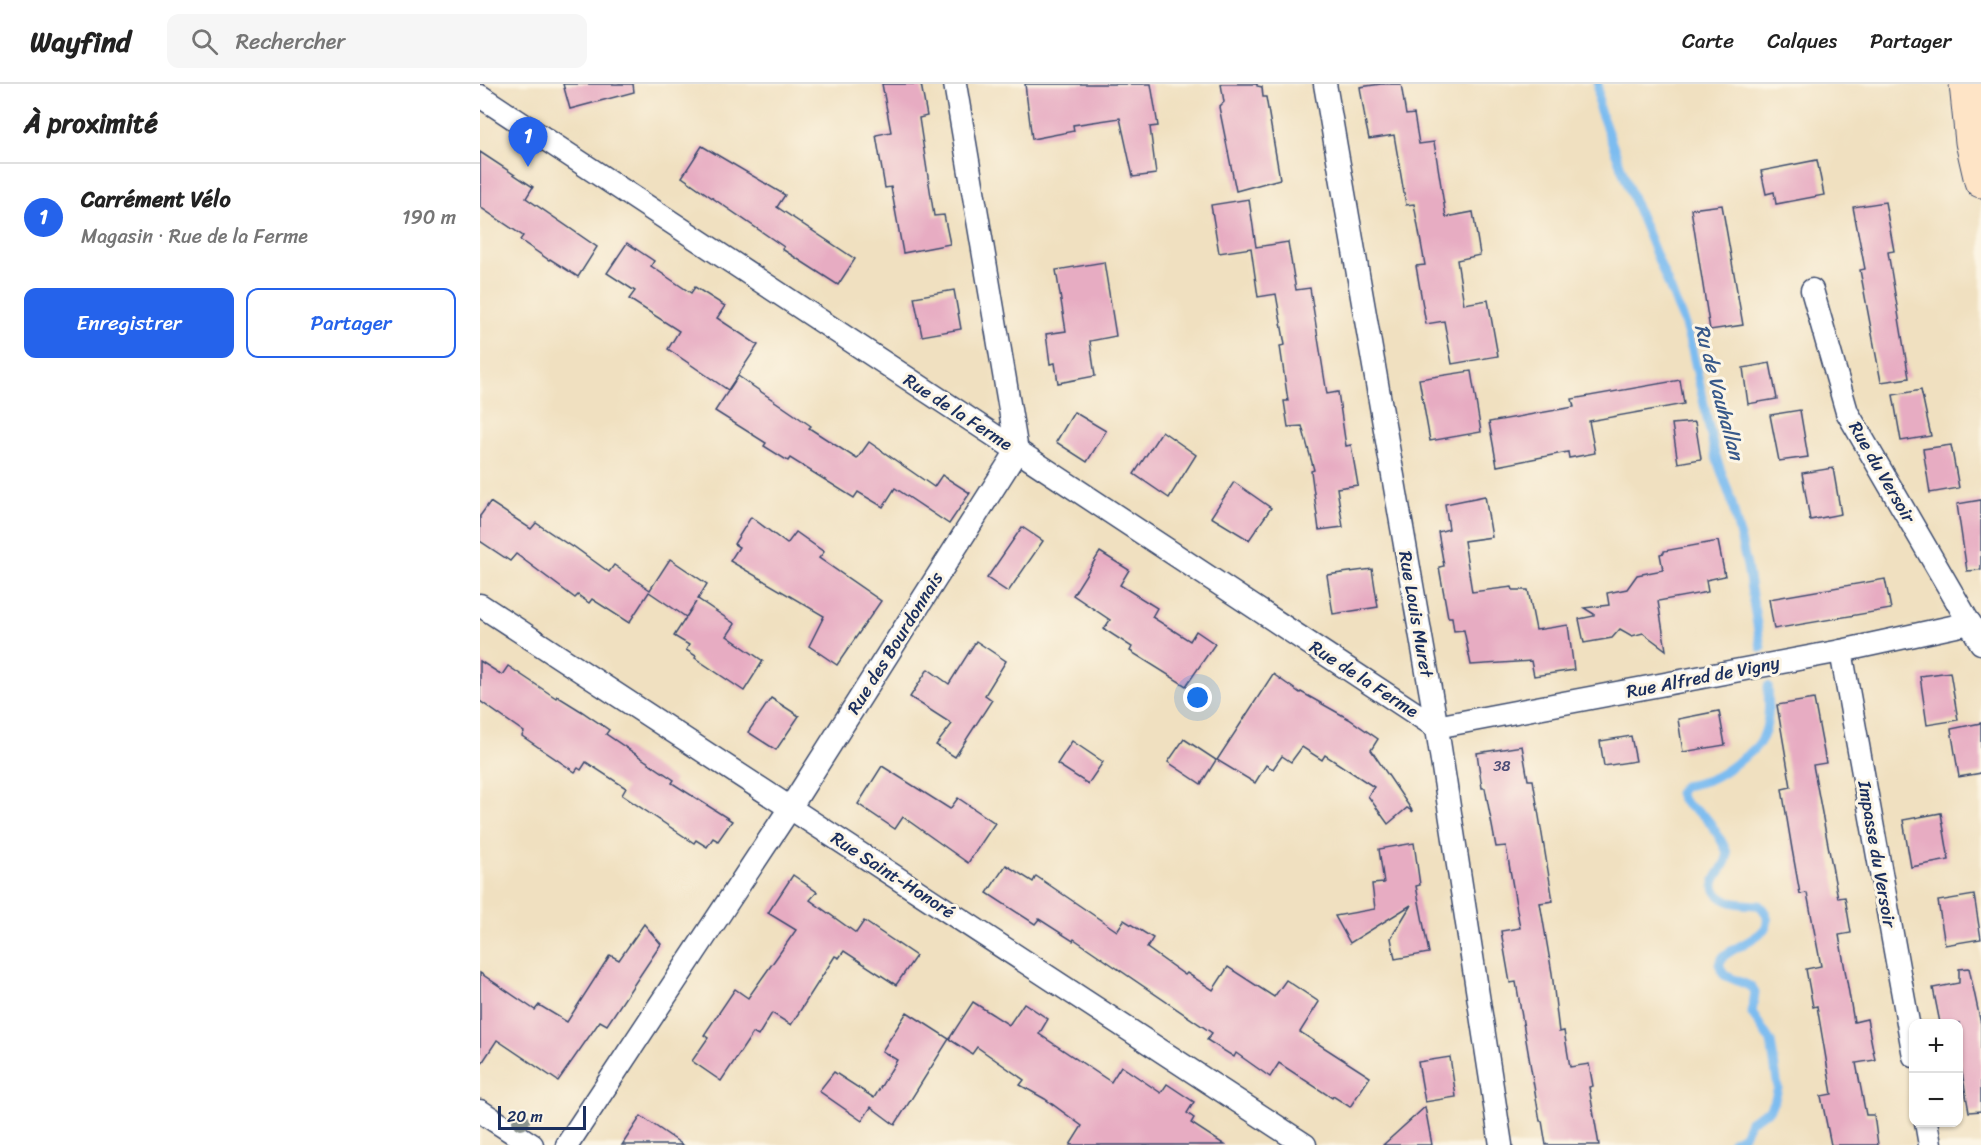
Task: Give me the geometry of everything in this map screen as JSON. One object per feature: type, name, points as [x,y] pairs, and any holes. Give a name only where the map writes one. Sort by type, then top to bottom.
[{"type":"main road","points":[[1966,84],[1972,142],[1981,181]]},
{"type":"street","points":[[955,84],[1017,451]]},
{"type":"street","name":"Rue Louis Muret","points":[[1325,84],[1436,727],[1501,1145]]},
{"type":"street","name":"Rue de la Ferme","points":[[480,96],[1436,727]]},
{"type":"street","name":"Rue du Versoir","points":[[1812,290],[1847,412],[1981,643]]},
{"type":"street","name":"Rue des Bourdonnais","points":[[567,1145],[790,808],[1017,451]]},
{"type":"street","name":"Rue Saint-Honoré","points":[[480,605],[1305,1145]]},
{"type":"street","name":"Rue Alfred de Vigny","points":[[1436,727],[1840,651],[1970,623]]},
{"type":"street","name":"Impasse du Versoir","points":[[1840,651],[1909,1029]]},
{"type":"street","points":[[480,1111],[532,1145]]},
{"type":"street","points":[[1927,1127],[1930,1145]]},
{"type":"building","points":[[563,84],[633,84],[634,92],[570,109]]},
{"type":"building","points":[[882,84],[921,84],[927,116],[919,118],[934,216],[944,215],[950,244],[903,253],[891,187],[885,188],[876,135],[891,132]]},
{"type":"building","points":[[1025,84],[1151,84],[1158,126],[1150,127],[1156,174],[1133,177],[1120,118],[1073,125],[1074,131],[1032,139]]},
{"type":"building","points":[[1221,84],[1257,84],[1262,87],[1263,97],[1266,97],[1280,179],[1236,191],[1219,107],[1224,102]]},
{"type":"building","points":[[1401,84],[1406,115],[1414,114],[1419,144],[1434,142],[1446,217],[1473,212],[1480,255],[1457,260],[1464,304],[1488,300],[1498,356],[1452,364],[1444,321],[1426,324],[1416,266],[1425,265],[1414,204],[1406,205],[1394,135],[1369,139],[1366,125],[1360,87]]},
{"type":"building","points":[[702,146],[785,195],[777,207],[855,259],[838,285],[782,249],[784,247],[682,177]]},
{"type":"building","points":[[480,152],[533,187],[526,198],[597,247],[578,277],[520,240],[523,236],[480,207]]},
{"type":"building","points":[[1817,160],[1824,195],[1776,204],[1774,192],[1766,194],[1761,171]]},
{"type":"building","points":[[1249,199],[1256,247],[1288,242],[1296,290],[1310,288],[1327,394],[1338,392],[1346,446],[1351,445],[1358,485],[1337,488],[1343,527],[1319,530],[1311,471],[1314,470],[1302,426],[1288,427],[1284,401],[1288,401],[1280,346],[1285,345],[1276,294],[1258,297],[1251,248],[1219,253],[1211,205]]},
{"type":"building","points":[[1885,202],[1894,251],[1888,252],[1909,378],[1881,382],[1860,270],[1865,269],[1853,207]]},
{"type":"building","points":[[1722,205],[1743,325],[1710,330],[1691,209]]},
{"type":"building","points":[[627,243],[654,261],[651,266],[691,293],[695,287],[725,306],[717,318],[758,345],[728,390],[668,349],[679,331],[629,299],[635,291],[607,273]]},
{"type":"building","points":[[1104,262],[1116,336],[1090,341],[1095,376],[1058,383],[1055,363],[1050,364],[1046,334],[1066,331],[1056,270]]},
{"type":"building","points":[[954,290],[961,329],[922,336],[914,297]]},
{"type":"building","points":[[1770,363],[1777,399],[1748,404],[1743,368]]},
{"type":"building","points":[[1471,371],[1481,432],[1430,441],[1419,379]]},
{"type":"building","points":[[738,376],[811,426],[809,428],[857,459],[869,442],[934,487],[942,475],[970,493],[949,524],[895,488],[883,507],[858,492],[854,498],[790,458],[788,461],[764,446],[766,443],[715,411]]},
{"type":"building","points":[[1680,380],[1684,404],[1589,421],[1595,453],[1569,458],[1568,452],[1497,466],[1489,422],[1574,407],[1572,399]]},
{"type":"building","points":[[1921,390],[1931,436],[1901,441],[1893,395]]},
{"type":"building","points":[[1800,410],[1808,457],[1779,461],[1770,415]]},
{"type":"building","points":[[1074,412],[1106,431],[1087,462],[1056,442]]},
{"type":"building","points":[[1695,422],[1701,459],[1678,463],[1672,424]]},
{"type":"building","points":[[1162,431],[1196,455],[1169,498],[1134,474]]},
{"type":"building","points":[[1951,445],[1959,488],[1930,493],[1923,449]]},
{"type":"building","points":[[1833,468],[1841,514],[1810,520],[1802,473]]},
{"type":"building","points":[[1234,482],[1271,508],[1249,540],[1211,517]]},
{"type":"building","points":[[1485,496],[1492,537],[1464,541],[1472,592],[1512,587],[1513,590],[1528,590],[1536,630],[1568,625],[1574,670],[1534,676],[1531,661],[1471,665],[1464,630],[1454,631],[1452,617],[1448,617],[1439,567],[1444,566],[1438,532],[1449,529],[1445,504]]},
{"type":"building","points":[[1981,500],[1981,570],[1967,571],[1957,504]]},
{"type":"building","points":[[490,502],[531,529],[536,523],[609,572],[614,565],[650,590],[670,559],[707,584],[698,599],[735,624],[727,636],[763,661],[744,691],[695,658],[696,656],[686,650],[689,645],[674,636],[696,602],[686,617],[649,592],[629,623],[592,599],[589,603],[578,595],[575,598],[516,554],[510,561],[480,541],[480,516]]},
{"type":"building","points":[[751,517],[787,544],[796,532],[824,552],[819,558],[881,601],[837,665],[809,646],[824,616],[730,561],[739,547],[734,544]]},
{"type":"building","points":[[1022,527],[1043,541],[1008,592],[987,578]]},
{"type":"building","points":[[1718,541],[1725,576],[1706,580],[1708,592],[1658,601],[1666,650],[1643,633],[1632,636],[1620,629],[1612,638],[1584,643],[1579,619],[1594,616],[1594,614],[1584,608],[1609,605],[1607,593],[1627,589],[1637,575],[1663,570],[1660,554],[1664,551]]},
{"type":"building","points":[[1100,552],[1129,570],[1120,585],[1157,608],[1152,617],[1190,641],[1196,631],[1215,644],[1186,686],[1130,651],[1132,647],[1104,629],[1110,620],[1073,595]]},
{"type":"building","points":[[1372,569],[1378,607],[1333,614],[1327,575]]},
{"type":"building","points":[[1885,579],[1891,609],[1774,629],[1769,599]]},
{"type":"building","points":[[976,641],[1006,661],[985,695],[992,700],[955,757],[936,745],[952,724],[910,697],[928,669],[949,684]]},
{"type":"building","points":[[480,661],[502,675],[508,666],[556,698],[557,696],[581,711],[609,730],[606,734],[674,780],[672,783],[732,821],[718,841],[713,838],[707,847],[696,840],[694,843],[622,795],[626,788],[586,762],[581,770],[578,768],[575,772],[522,736],[524,732],[480,701]]},
{"type":"building","points":[[1950,672],[1958,720],[1927,725],[1920,676]]},
{"type":"building","points":[[1273,674],[1300,693],[1349,719],[1378,739],[1371,750],[1413,812],[1407,808],[1388,824],[1368,796],[1374,787],[1325,755],[1322,760],[1302,747],[1291,762],[1282,756],[1273,769],[1266,765],[1255,783],[1217,760]]},
{"type":"building","points":[[771,698],[799,716],[776,750],[748,732]]},
{"type":"building","points":[[1814,699],[1826,763],[1813,765],[1838,898],[1845,897],[1851,933],[1839,935],[1854,1022],[1867,1019],[1875,1060],[1856,1063],[1866,1115],[1874,1115],[1878,1145],[1831,1145],[1821,1096],[1832,1094],[1817,1006],[1813,1007],[1806,969],[1821,966],[1807,893],[1800,894],[1792,849],[1782,789],[1791,787],[1777,705]]},
{"type":"building","points":[[1719,711],[1725,745],[1683,752],[1678,719]]},
{"type":"building","points":[[1981,723],[1981,773],[1959,777],[1951,729]]},
{"type":"building","points":[[1631,736],[1636,761],[1604,766],[1600,741]]},
{"type":"building","points":[[1184,739],[1216,760],[1201,784],[1168,762]]},
{"type":"building","points":[[1072,741],[1103,762],[1088,784],[1057,764]]},
{"type":"building","points":[[1522,746],[1528,780],[1533,780],[1553,901],[1540,903],[1559,1032],[1564,1031],[1570,1067],[1589,1064],[1593,1086],[1589,1087],[1599,1145],[1546,1145],[1516,982],[1510,983],[1501,931],[1520,928],[1506,846],[1496,847],[1485,788],[1482,788],[1477,753]]},
{"type":"building","points":[[882,766],[950,809],[958,798],[995,823],[968,863],[903,817],[895,829],[858,804]]},
{"type":"building","points":[[1941,813],[1949,860],[1911,867],[1903,820]]},
{"type":"building","points":[[1414,843],[1420,885],[1416,886],[1429,953],[1395,959],[1391,938],[1411,905],[1350,943],[1335,916],[1375,909],[1372,884],[1384,883],[1379,849]]},
{"type":"building","points":[[1006,865],[1033,882],[1036,876],[1117,931],[1124,920],[1153,938],[1147,948],[1185,975],[1187,973],[1213,990],[1228,967],[1274,997],[1286,980],[1319,1002],[1300,1032],[1370,1077],[1350,1107],[1333,1096],[1332,1098],[1279,1063],[1270,1077],[1236,1053],[1234,1057],[1207,1040],[1212,1033],[1074,939],[1073,941],[1039,919],[1035,924],[987,893]]},
{"type":"building","points":[[793,875],[817,892],[810,900],[856,933],[864,921],[916,956],[896,985],[844,951],[839,958],[835,956],[791,1025],[772,1013],[758,1036],[753,1033],[721,1081],[692,1061],[708,1038],[704,1035],[735,989],[748,998],[796,930],[768,913]]},
{"type":"building","points":[[1974,895],[1981,939],[1945,945],[1938,901]]},
{"type":"building","points":[[644,924],[661,944],[607,1025],[600,1021],[558,1081],[497,1040],[480,1066],[480,973],[535,1010],[539,1005],[567,1022],[610,955],[619,960]]},
{"type":"building","points":[[1969,968],[1981,1024],[1981,1111],[1969,1112],[1963,1078],[1963,1019],[1939,1019],[1933,988],[1959,983],[1959,969]]},
{"type":"building","points":[[973,1002],[1009,1025],[1024,1003],[1048,1019],[1039,1034],[1111,1082],[1121,1066],[1161,1093],[1167,1084],[1194,1102],[1187,1113],[1194,1118],[1191,1123],[1225,1145],[1070,1145],[1082,1126],[1045,1099],[1020,1085],[1024,1080],[977,1047],[972,1054],[949,1039]]},
{"type":"building","points":[[907,1012],[949,1039],[895,1125],[871,1107],[862,1121],[819,1091],[834,1072],[874,1098],[897,1060],[882,1051]]},
{"type":"building","points":[[1450,1057],[1456,1097],[1425,1102],[1418,1062]]},
{"type":"building","points":[[1425,1107],[1432,1145],[1383,1145]]},
{"type":"building","points":[[641,1116],[683,1145],[622,1145]]},
{"type":"waterway","name":"Ru de Vauhallan","points":[[1598,84],[1599,108],[1685,325],[1715,454],[1731,499],[1747,566],[1761,648]]},
{"type":"waterway","name":"Ru de Vauhallan","points":[[1731,1145],[1733,1141],[1744,1135],[1750,1121],[1769,1110],[1778,1088],[1771,1042],[1752,1013],[1755,992],[1752,987],[1724,975],[1719,964],[1724,956],[1764,930],[1767,923],[1766,914],[1759,905],[1730,902],[1716,892],[1714,882],[1725,863],[1727,853],[1708,820],[1687,805],[1679,793],[1684,786],[1717,776],[1748,755],[1760,743],[1768,719],[1768,686]]},
{"type":"place","name":"Carrément Vélo","points":[[528,167]]}]
